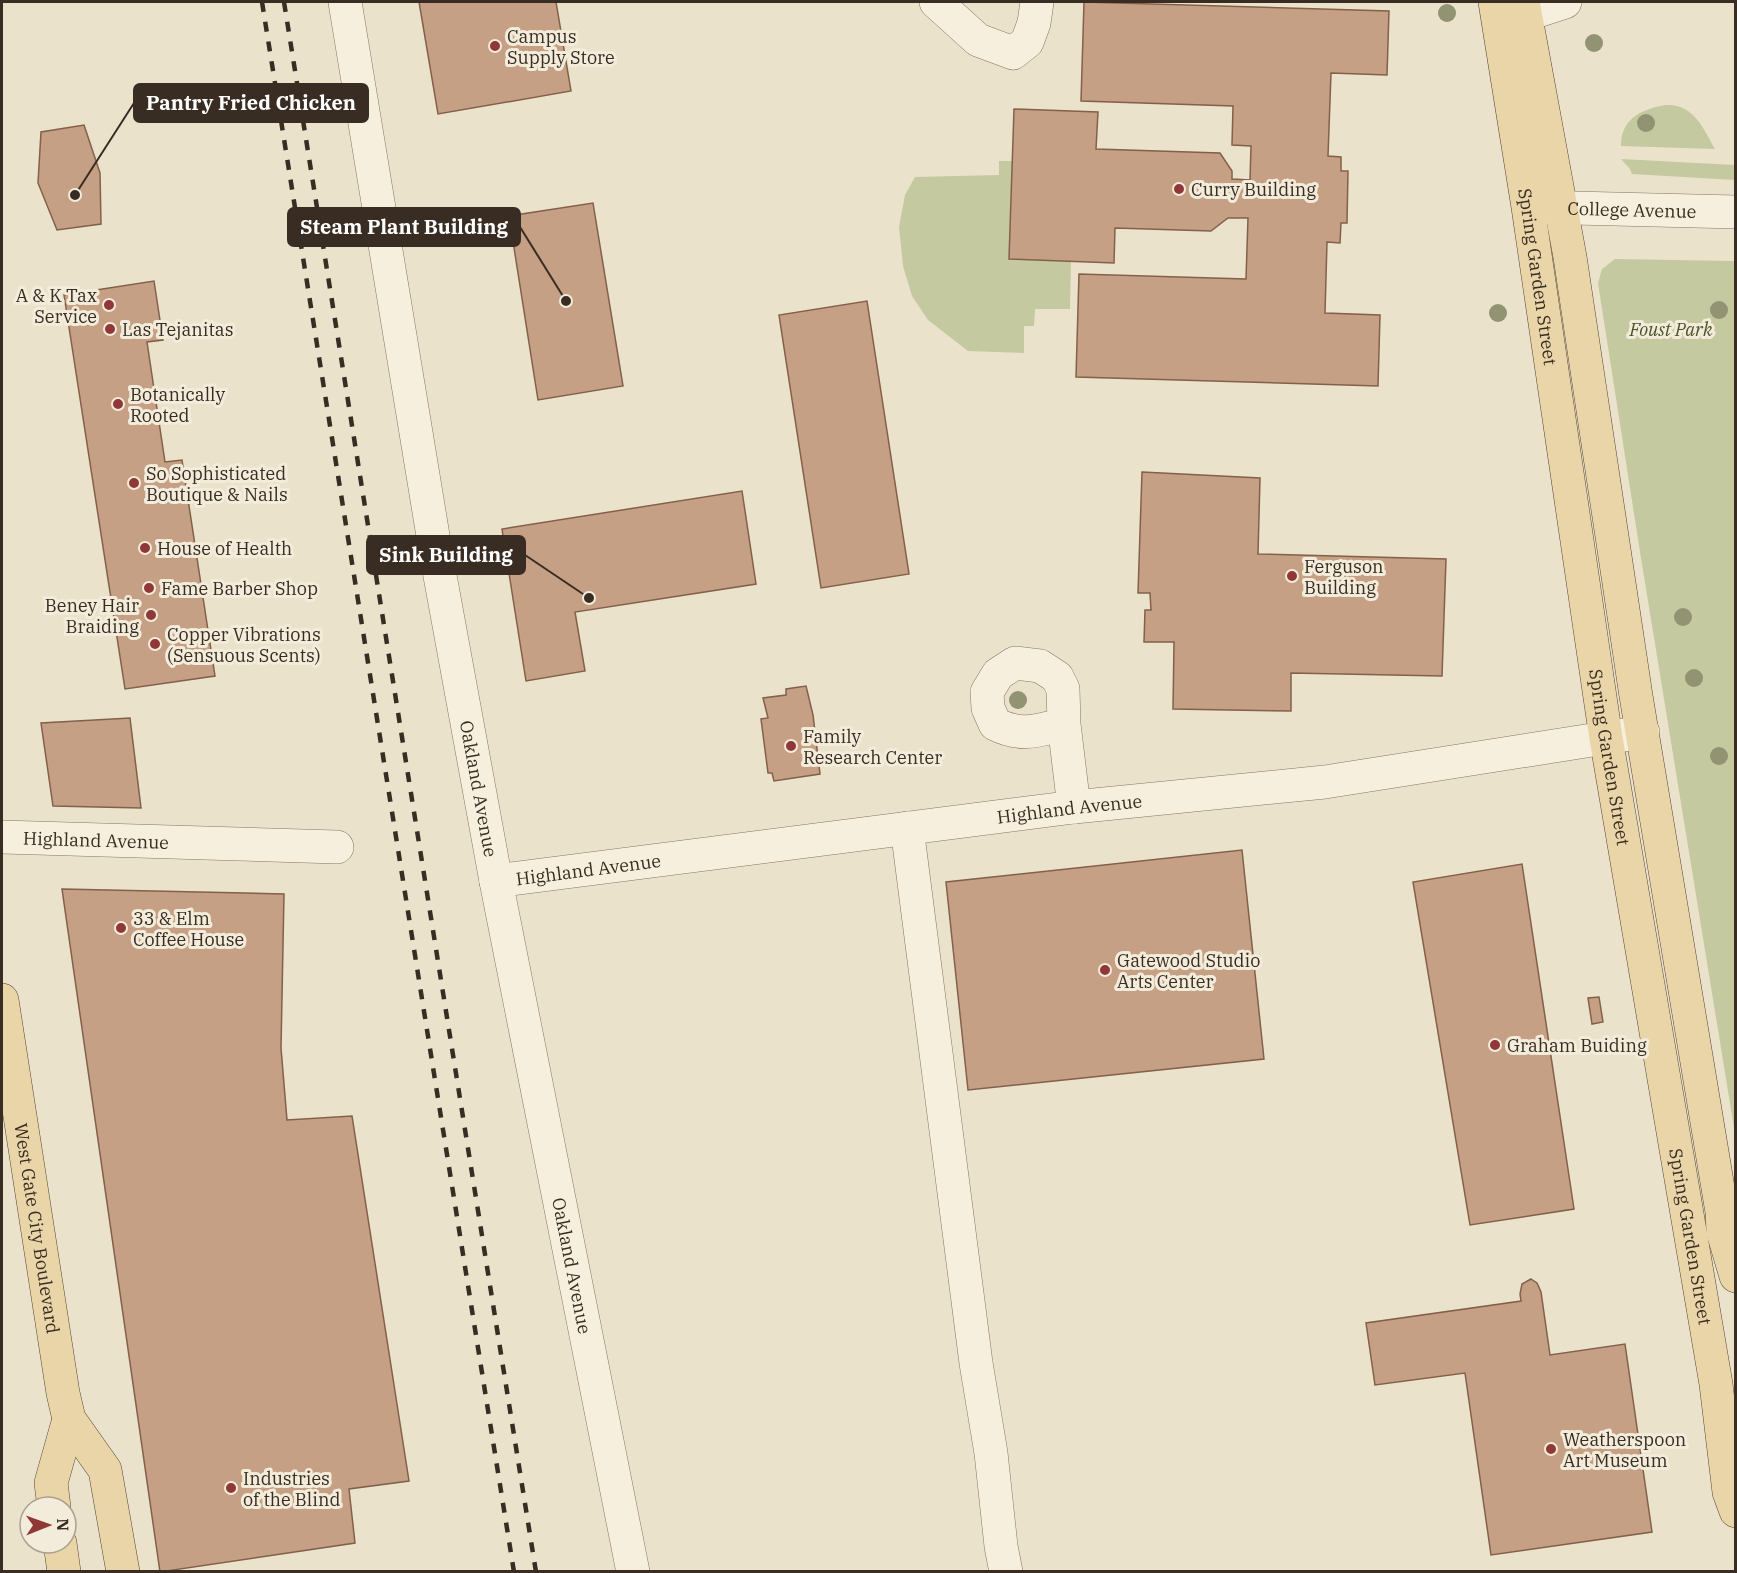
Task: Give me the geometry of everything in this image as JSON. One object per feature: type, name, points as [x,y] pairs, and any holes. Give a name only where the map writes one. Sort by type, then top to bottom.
[{"type":"main road","name":"Spring Garden Street","points":[[1495,2],[1528,207],[1606,738],[1716,1384],[1729,1492],[1736,1510]]},
{"type":"main road","name":"Spring Garden Street","points":[[1524,8],[1561,208],[1642,732],[1720,1201],[1729,1228],[1736,1276]]},
{"type":"main road","name":"West Gate City Boulevard","points":[[2,1000],[63,1393],[69,1419],[105,1470],[123,1572]]},
{"type":"main road","name":"West Gate City Boulevard","points":[[52,1495],[51,1483],[69,1419]]},
{"type":"main road","points":[[62,1555],[64,1572]]},
{"type":"street","name":"Oakland Avenue","points":[[345,2],[436,554],[496,881],[633,1572]]},
{"type":"street","points":[[936,2],[978,40],[1013,53],[1027,42],[1034,23],[1037,2]]},
{"type":"street","points":[[1524,8],[1565,2]]},
{"type":"street","name":"College Avenue","points":[[1528,207],[1736,212]]},
{"type":"street","points":[[1064,724],[1074,807]]},
{"type":"street","name":"Highland Avenue","points":[[496,881],[1074,807],[1325,782],[1642,732]]},
{"type":"street","points":[[907,828],[976,1363],[991,1453],[1006,1572]]},
{"type":"street","name":"Highland Avenue","points":[[2,837],[337,846]]},
{"type":"street","points":[[1691,1237],[1729,1228]]},
{"type":"green space","points":[[1666,105],[1684,108],[1691,113],[1702,126],[1715,149],[1621,146],[1625,128],[1634,116]]},
{"type":"green space","points":[[1621,159],[1735,165],[1735,180],[1632,174]]},
{"type":"green space","points":[[999,161],[1012,161],[1009,259],[1071,261],[1070,309],[1035,309],[1034,326],[1024,326],[1024,353],[968,351],[928,320],[912,296],[903,266],[899,227],[905,195],[915,177],[999,175]]},
{"type":"green space","name":"Foust Park","points":[[1615,259],[1735,261],[1735,1134],[1598,283],[1602,269]]},
{"type":"building","name":"Campus Supply Store","points":[[419,2],[556,2],[571,91],[438,114]]},
{"type":"building","name":"Curry Building","points":[[1084,2],[1389,11],[1387,75],[1331,73],[1328,156],[1341,157],[1341,171],[1348,171],[1347,223],[1341,223],[1340,243],[1327,242],[1325,313],[1380,315],[1378,386],[1076,377],[1079,274],[1246,279],[1248,218],[1228,218],[1211,231],[1115,228],[1114,263],[1009,259],[1014,109],[1098,112],[1096,149],[1220,153],[1232,171],[1232,179],[1250,180],[1251,146],[1232,145],[1233,106],[1081,101]]},
{"type":"building","points":[[84,125],[100,173],[101,224],[57,230],[38,183],[41,132]]},
{"type":"building","points":[[593,203],[623,386],[538,400],[509,216]]},
{"type":"building","points":[[154,281],[163,340],[147,342],[165,462],[182,460],[215,676],[125,689],[64,295]]},
{"type":"building","points":[[867,301],[909,574],[821,588],[779,315]]},
{"type":"building","name":"Ferguson Building","points":[[1142,472],[1260,478],[1258,554],[1446,559],[1442,676],[1291,673],[1291,711],[1173,709],[1174,642],[1144,642],[1145,610],[1151,610],[1150,593],[1138,593]]},
{"type":"building","points":[[742,491],[756,584],[575,612],[585,671],[526,681],[502,529]]},
{"type":"building","name":"Family Research Center","points":[[806,686],[813,715],[820,774],[774,781],[772,773],[768,773],[761,719],[768,718],[763,698],[786,695],[786,689]]},
{"type":"building","points":[[130,718],[141,808],[53,806],[41,723]]},
{"type":"building","name":"Gatewood Studio Arts Center","points":[[1242,850],[1264,1059],[968,1090],[946,882]]},
{"type":"building","name":"Graham Buiding","points":[[1522,864],[1574,1209],[1470,1225],[1413,882]]},
{"type":"building","points":[[62,889],[284,894],[281,1048],[287,1120],[352,1116],[409,1481],[349,1489],[355,1543],[160,1572]]},
{"type":"building","points":[[1599,997],[1603,1022],[1592,1024],[1588,998]]},
{"type":"building","name":"Weatherspoon Art Museum","points":[[1531,1279],[1537,1283],[1541,1292],[1550,1355],[1625,1344],[1652,1532],[1491,1555],[1465,1373],[1375,1385],[1366,1323],[1521,1301],[1522,1284]]},
{"type":"railway","points":[[262,2],[514,1572]]},
{"type":"railway","points":[[284,2],[536,1572]]},
{"type":"place","name":"Campus Supply Store","points":[[495,46]]},
{"type":"place","name":"Curry Building","points":[[1179,189]]},
{"type":"place","name":"Pantry Fried Chicken","points":[[75,195]]},
{"type":"place","name":"Steam Plant Building","points":[[566,301]]},
{"type":"place","name":"A & K Tax Service","points":[[109,305]]},
{"type":"place","name":"Las Tejanitas","points":[[110,329]]},
{"type":"place","name":"Botanically Rooted","points":[[118,404]]},
{"type":"place","name":"So Sophisticated Boutique & Nails","points":[[134,483]]},
{"type":"place","name":"House of Health","points":[[145,548]]},
{"type":"place","name":"Ferguson Building","points":[[1292,576]]},
{"type":"place","name":"Fame Barber Shop","points":[[149,588]]},
{"type":"place","name":"Sink Building","points":[[589,598]]},
{"type":"place","name":"Beney Hair Braiding","points":[[151,615]]},
{"type":"place","name":"Copper Vibrations (Sensuous Scents)","points":[[155,644]]},
{"type":"place","name":"Family Research Center","points":[[791,746]]},
{"type":"place","name":"33 & Elm Coffee House","points":[[121,928]]},
{"type":"place","name":"Gatewood Studio Arts Center","points":[[1105,970]]},
{"type":"place","name":"Graham Buiding","points":[[1495,1045]]},
{"type":"place","name":"Weatherspoon Art Museum","points":[[1551,1449]]},
{"type":"place","name":"Industries of the Blind","points":[[231,1488]]}]
